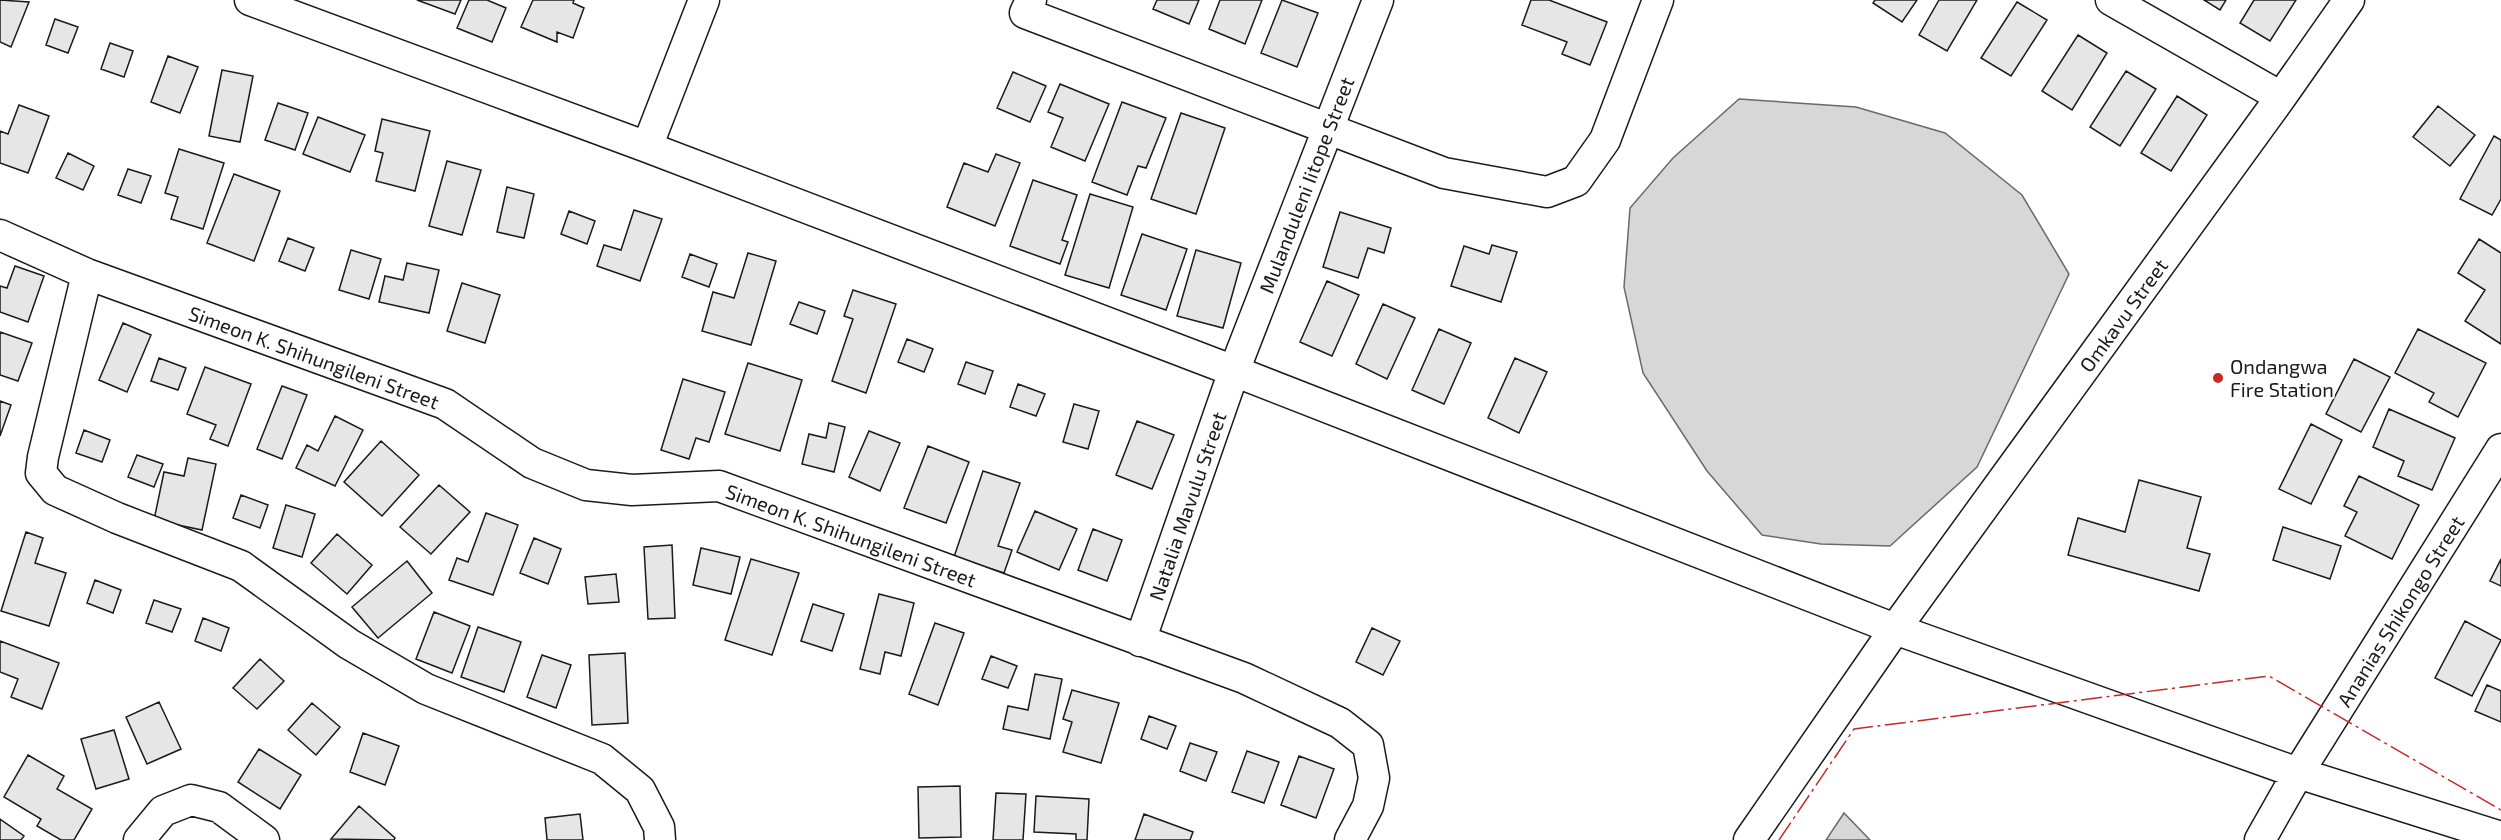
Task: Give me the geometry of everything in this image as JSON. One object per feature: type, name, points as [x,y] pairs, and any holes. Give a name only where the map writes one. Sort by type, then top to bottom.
[{"type":"street","points":[[250,0],[647,147],[1234,371],[1895,629],[2298,773],[2501,837]]},
{"type":"street","points":[[647,147],[704,0]]},
{"type":"street","points":[[1031,0],[1025,13],[1444,173],[1547,192],[1576,181],[1605,140],[1658,0]]},
{"type":"street","name":"Mulanduleni Iitope Street","points":[[1234,371],[1378,0]]},
{"type":"street","points":[[2111,0],[2281,97]]},
{"type":"street","name":"Omkavu Street","points":[[1749,840],[1895,629],[2349,0]]},
{"type":"street","name":"Simeon K. Shihungileni Street","points":[[0,235],[87,274],[445,404],[532,464],[586,485],[632,490],[719,486],[1255,683],[1340,723],[1368,745],[1374,778],[1368,806],[1350,840]]},
{"type":"street","points":[[87,274],[43,457],[41,473],[55,490],[117,518],[241,566],[349,644],[426,689],[602,759],[640,790],[658,827],[660,840]]},
{"type":"street","name":"Natalia Mavulu Street","points":[[1140,641],[1234,371]]},
{"type":"street","name":"Ananias Shikongo Street","points":[[2260,840],[2298,773],[2501,449]]},
{"type":"street","points":[[139,840],[163,811],[191,801],[219,807],[264,840]]},
{"type":"shaded area","points":[[1739,99],[1856,107],[1945,133],[2022,195],[2069,274],[1977,467],[1890,546],[1821,544],[1762,535],[1707,471],[1643,373],[1624,287],[1630,208],[1673,158]]},
{"type":"shaded area","points":[[1844,813],[1870,840],[1826,840]]},
{"type":"building","points":[[0,0],[29,2],[11,47],[0,42]]},
{"type":"building","points":[[417,0],[461,0],[455,14]]},
{"type":"building","points":[[469,0],[487,0],[506,8],[492,42],[457,28]]},
{"type":"building","points":[[533,0],[574,0],[573,3],[584,8],[573,38],[557,32],[557,42],[521,27]]},
{"type":"building","points":[[1157,0],[1199,0],[1189,24],[1153,9]]},
{"type":"building","points":[[1220,0],[1262,0],[1245,44],[1209,29]]},
{"type":"building","points":[[1282,0],[1318,13],[1297,67],[1261,53]]},
{"type":"building","points":[[1531,0],[1549,0],[1607,22],[1590,65],[1562,54],[1567,42],[1522,25]]},
{"type":"building","points":[[1875,0],[1917,0],[1902,22],[1873,3]]},
{"type":"building","points":[[1939,0],[1977,0],[1947,51],[1919,35]]},
{"type":"building","points":[[2204,0],[2226,0],[2220,10]]},
{"type":"building","points":[[2254,0],[2296,0],[2270,41],[2240,23]]},
{"type":"building","points":[[2017,2],[2047,20],[2011,76],[1981,58]]},
{"type":"building","points":[[55,19],[78,27],[68,53],[46,45]]},
{"type":"building","points":[[2078,35],[2107,53],[2072,110],[2042,91]]},
{"type":"building","points":[[110,43],[133,51],[124,77],[101,69]]},
{"type":"building","points":[[168,56],[198,67],[180,113],[151,102]]},
{"type":"building","points":[[222,70],[253,76],[240,142],[209,136]]},
{"type":"building","points":[[2126,71],[2156,89],[2120,146],[2090,127]]},
{"type":"building","points":[[1013,72],[1046,86],[1030,122],[997,108]]},
{"type":"building","points":[[1060,84],[1109,104],[1085,161],[1051,147],[1063,118],[1048,112]]},
{"type":"building","points":[[2177,96],[2207,115],[2171,171],[2141,153]]},
{"type":"building","points":[[1122,102],[1166,118],[1146,168],[1138,166],[1127,195],[1092,182]]},
{"type":"building","points":[[278,103],[308,113],[295,150],[265,140]]},
{"type":"building","points":[[19,105],[49,116],[28,173],[0,163],[0,131],[8,134]]},
{"type":"building","points":[[2438,106],[2475,135],[2450,166],[2413,137]]},
{"type":"building","points":[[1181,113],[1225,128],[1196,214],[1151,199]]},
{"type":"building","points":[[318,117],[365,135],[350,172],[303,154]]},
{"type":"building","points":[[382,119],[430,131],[415,191],[376,181],[383,153],[375,151]]},
{"type":"building","points":[[2494,136],[2501,140],[2501,199],[2492,215],[2460,199]]},
{"type":"building","points":[[179,149],[224,163],[203,229],[171,219],[178,197],[165,193]]},
{"type":"building","points":[[68,153],[94,166],[83,190],[56,178]]},
{"type":"building","points":[[996,154],[1020,163],[995,226],[947,207],[964,163],[988,172]]},
{"type":"building","points":[[447,161],[481,170],[462,235],[429,226]]},
{"type":"building","points":[[128,169],[151,176],[141,203],[118,195]]},
{"type":"building","points":[[234,174],[280,191],[254,261],[207,243]]},
{"type":"building","points":[[1033,180],[1077,195],[1062,240],[1068,242],[1060,264],[1010,246]]},
{"type":"building","points":[[507,187],[534,194],[524,238],[497,232]]},
{"type":"building","points":[[1090,194],[1133,207],[1109,288],[1065,275]]},
{"type":"building","points":[[634,210],[662,219],[640,281],[597,266],[604,245],[621,250]]},
{"type":"building","points":[[569,211],[595,221],[587,244],[561,234]]},
{"type":"building","points":[[1340,212],[1391,228],[1384,253],[1368,248],[1358,278],[1323,267]]},
{"type":"building","points":[[1142,234],[1187,249],[1166,310],[1121,295]]},
{"type":"building","points":[[288,238],[314,248],[305,271],[279,261]]},
{"type":"building","points":[[2479,239],[2501,253],[2501,344],[2465,321],[2485,290],[2458,273]]},
{"type":"building","points":[[1492,245],[1517,252],[1501,302],[1451,286],[1464,246],[1489,254]]},
{"type":"building","points":[[351,250],[381,259],[369,299],[339,290]]},
{"type":"building","points":[[1196,250],[1241,263],[1223,328],[1177,316]]},
{"type":"building","points":[[748,253],[776,261],[751,345],[702,331],[713,292],[734,298]]},
{"type":"building","points":[[690,254],[717,264],[709,287],[682,277]]},
{"type":"building","points":[[407,263],[439,270],[429,313],[379,302],[385,276],[403,280]]},
{"type":"building","points":[[15,266],[44,276],[28,322],[0,312],[0,286],[7,288]]},
{"type":"building","points":[[1327,281],[1359,295],[1332,356],[1300,342]]},
{"type":"building","points":[[462,283],[500,295],[485,343],[447,331]]},
{"type":"building","points":[[853,290],[896,304],[866,393],[832,381],[853,319],[844,316]]},
{"type":"building","points":[[799,302],[825,311],[817,334],[790,324]]},
{"type":"building","points":[[1383,304],[1415,318],[1387,379],[1356,364]]},
{"type":"building","points":[[123,323],[151,335],[127,392],[99,380]]},
{"type":"building","points":[[1439,329],[1471,343],[1444,404],[1412,390]]},
{"type":"building","points":[[2418,329],[2486,363],[2458,417],[2429,402],[2434,393],[2395,373]]},
{"type":"building","points":[[0,332],[32,343],[18,381],[0,375]]},
{"type":"building","points":[[907,339],[933,349],[924,372],[898,362]]},
{"type":"building","points":[[159,358],[186,368],[178,390],[151,381]]},
{"type":"building","points":[[1515,358],[1547,372],[1519,433],[1488,418]]},
{"type":"building","points":[[2354,359],[2390,377],[2361,432],[2326,414]]},
{"type":"building","points":[[966,362],[993,371],[985,394],[958,384]]},
{"type":"building","points":[[748,363],[802,380],[780,451],[725,434]]},
{"type":"building","points":[[205,367],[251,384],[228,446],[210,439],[216,425],[187,414]]},
{"type":"building","points":[[683,379],[725,392],[709,442],[696,438],[689,459],[661,450]]},
{"type":"building","points":[[1018,384],[1045,394],[1036,416],[1010,407]]},
{"type":"building","points":[[282,386],[307,395],[282,459],[257,449]]},
{"type":"building","points":[[0,401],[11,405],[0,436]]},
{"type":"building","points":[[1074,404],[1099,411],[1088,449],[1063,442]]},
{"type":"building","points":[[2389,409],[2455,438],[2432,490],[2398,476],[2404,461],[2373,447]]},
{"type":"building","points":[[335,416],[363,430],[335,486],[296,468],[307,445],[318,451]]},
{"type":"building","points":[[1137,421],[1174,435],[1152,489],[1116,475]]},
{"type":"building","points":[[829,423],[845,427],[834,472],[802,464],[809,434],[826,438]]},
{"type":"building","points":[[2311,424],[2342,440],[2311,504],[2279,489]]},
{"type":"building","points":[[84,430],[110,440],[102,462],[76,453]]},
{"type":"building","points":[[869,431],[900,443],[880,491],[849,477]]},
{"type":"building","points":[[381,441],[419,475],[382,516],[344,482]]},
{"type":"building","points":[[928,446],[969,462],[946,523],[904,508]]},
{"type":"building","points":[[137,455],[163,464],[154,487],[128,477]]},
{"type":"building","points":[[188,458],[216,464],[202,530],[154,520],[164,472],[184,476]]},
{"type":"building","points":[[983,471],[1020,483],[998,546],[1012,550],[1004,573],[954,557]]},
{"type":"building","points":[[2359,476],[2419,505],[2392,559],[2345,536],[2357,512],[2344,506]]},
{"type":"building","points":[[2139,480],[2201,497],[2187,548],[2210,554],[2199,591],[2068,555],[2078,518],[2125,532]]},
{"type":"building","points":[[439,485],[470,512],[431,554],[400,527]]},
{"type":"building","points":[[241,495],[268,505],[260,528],[233,518]]},
{"type":"building","points":[[286,505],[315,514],[302,557],[273,548]]},
{"type":"building","points":[[1035,511],[1077,529],[1059,570],[1017,552]]},
{"type":"building","points":[[486,513],[518,525],[493,595],[449,580],[457,558],[468,562]]},
{"type":"building","points":[[2283,527],[2341,546],[2330,579],[2273,560]]},
{"type":"building","points":[[1093,529],[1122,540],[1107,581],[1078,570]]},
{"type":"building","points":[[26,532],[43,538],[35,563],[66,573],[49,626],[1,611]]},
{"type":"building","points":[[337,534],[372,565],[347,594],[311,563]]},
{"type":"building","points":[[534,538],[561,549],[548,584],[520,573]]},
{"type":"building","points":[[672,545],[675,618],[648,619],[644,547]]},
{"type":"building","points":[[701,548],[740,557],[731,594],[693,585]]},
{"type":"building","points":[[751,559],[799,573],[772,655],[725,640]]},
{"type":"building","points":[[2501,559],[2501,586],[2490,581]]},
{"type":"building","points":[[407,561],[432,593],[378,638],[352,607]]},
{"type":"building","points":[[616,574],[619,602],[588,604],[585,577]]},
{"type":"building","points":[[95,580],[121,590],[113,613],[87,603]]},
{"type":"building","points":[[879,594],[914,603],[901,656],[885,652],[880,674],[860,669]]},
{"type":"building","points":[[154,600],[181,609],[172,632],[146,623]]},
{"type":"building","points":[[813,604],[844,614],[832,651],[801,641]]},
{"type":"building","points":[[434,612],[470,626],[452,673],[416,659]]},
{"type":"building","points":[[203,618],[229,628],[221,651],[195,641]]},
{"type":"building","points":[[2465,621],[2501,640],[2472,696],[2435,678]]},
{"type":"building","points":[[935,623],[964,633],[938,705],[909,694]]},
{"type":"building","points":[[478,627],[521,642],[504,692],[461,677]]},
{"type":"building","points":[[1372,628],[1400,641],[1383,675],[1356,662]]},
{"type":"building","points":[[0,641],[59,663],[42,709],[11,697],[18,679],[0,672]]},
{"type":"building","points":[[625,653],[628,723],[592,725],[589,655]]},
{"type":"building","points":[[542,655],[571,665],[556,708],[527,697]]},
{"type":"building","points":[[991,656],[1017,666],[1008,688],[982,679]]},
{"type":"building","points":[[260,659],[284,681],[257,709],[233,688]]},
{"type":"building","points":[[1035,674],[1062,679],[1050,739],[1003,729],[1008,706],[1028,710]]},
{"type":"building","points":[[2487,685],[2501,691],[2501,722],[2475,711]]},
{"type":"building","points":[[1072,690],[1119,703],[1101,763],[1063,752],[1072,722],[1063,719]]},
{"type":"building","points":[[159,702],[181,749],[147,764],[126,717]]},
{"type":"building","points":[[312,703],[340,727],[316,755],[288,730]]},
{"type":"building","points":[[1149,716],[1176,726],[1167,749],[1141,739]]},
{"type":"building","points":[[114,730],[129,779],[96,789],[81,739]]},
{"type":"building","points":[[363,733],[399,746],[385,785],[350,772]]},
{"type":"building","points":[[1190,743],[1217,752],[1206,781],[1180,771]]},
{"type":"building","points":[[259,749],[301,775],[280,809],[238,782]]},
{"type":"building","points":[[1247,751],[1279,762],[1264,803],[1232,792]]},
{"type":"building","points":[[28,755],[64,776],[57,789],[92,809],[74,840],[61,840],[37,826],[41,819],[4,797]]},
{"type":"building","points":[[1299,756],[1334,769],[1316,818],[1281,805]]},
{"type":"building","points":[[960,786],[961,837],[919,838],[918,787]]},
{"type":"building","points":[[996,793],[1026,794],[1023,840],[993,840]]},
{"type":"building","points":[[1036,796],[1089,799],[1087,840],[1076,840],[1076,834],[1034,832]]},
{"type":"building","points":[[359,806],[395,838],[394,840],[331,839]]},
{"type":"building","points":[[580,814],[583,840],[547,840],[545,818]]},
{"type":"building","points":[[1144,814],[1193,832],[1190,840],[1135,840]]},
{"type":"building","points":[[0,819],[24,836],[21,840],[0,840]]},
{"type":"power","points":[[1779,840],[1854,729],[2269,676],[2501,810]]},
{"type":"place","name":"Ondangwa Fire Station","points":[[2218,378]]}]
